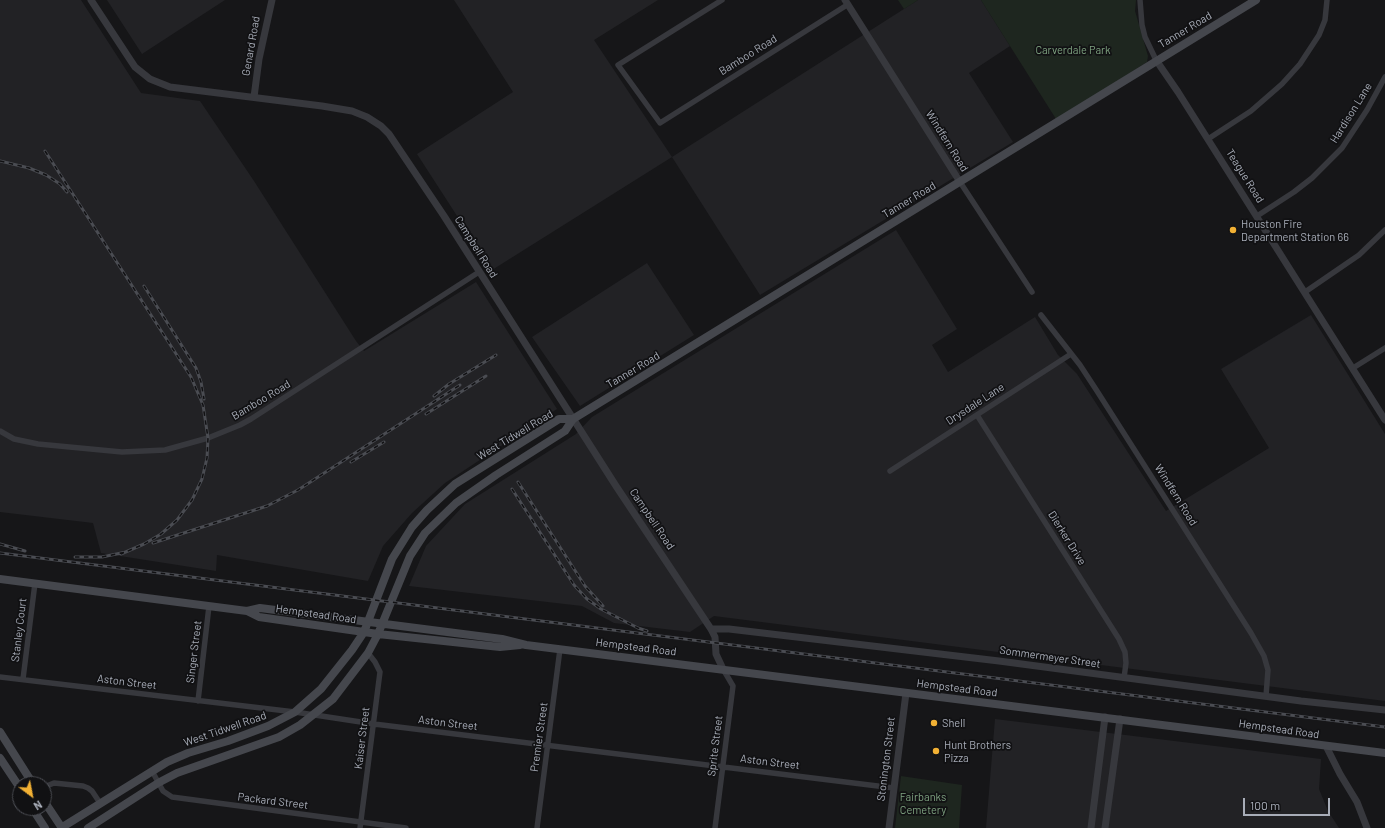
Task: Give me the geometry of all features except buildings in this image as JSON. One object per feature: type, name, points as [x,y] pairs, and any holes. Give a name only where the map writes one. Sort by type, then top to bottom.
[{"type":"main road","name":"Tanner Road","points":[[573,419],[1256,0]]},
{"type":"main road","name":"West Tidwell Road","points":[[62,828],[167,762],[188,753],[228,741],[268,726],[295,712],[321,689],[352,650],[364,632],[388,569],[400,545],[412,527],[427,510],[455,484],[559,420],[573,419]]},
{"type":"main road","name":"West Tidwell Road","points":[[88,828],[158,783],[191,767],[280,737],[300,725],[333,699],[368,653],[378,634],[410,556],[425,533],[456,503],[496,474],[565,431],[573,419]]},
{"type":"main road","points":[[489,463],[496,474]]},
{"type":"main road","name":"Hempstead Road","points":[[0,579],[247,611],[259,617],[378,634],[500,647],[526,645]]},
{"type":"main road","name":"Hempstead Road","points":[[247,611],[260,608],[502,639],[526,645],[1385,753]]},
{"type":"main road","points":[[288,621],[289,612]]},
{"type":"main road","points":[[471,644],[472,635]]},
{"type":"main road","points":[[0,732],[28,776]]},
{"type":"main road","points":[[228,741],[232,754]]},
{"type":"main road","points":[[0,758],[13,776]]},
{"type":"main road","points":[[52,813],[62,828]]},
{"type":"main road","points":[[37,816],[45,828]]},
{"type":"street","name":"Campbell Road","points":[[91,0],[135,67],[150,79],[170,87],[352,111],[367,117],[381,126],[396,143],[573,419],[711,629],[715,637],[716,654],[723,669]]},
{"type":"street","name":"Genard Road","points":[[254,97],[259,59],[272,0]]},
{"type":"street","name":"Bamboo Road","points":[[722,0],[618,65],[660,123],[846,3]]},
{"type":"street","name":"Teague Road","points":[[1140,0],[1144,37],[1156,60],[1257,216],[1385,420]]},
{"type":"street","points":[[1208,139],[1251,111],[1282,84],[1300,64],[1319,35],[1325,20],[1328,3],[1327,0]]},
{"type":"street","name":"Windfern Road","points":[[846,3],[1032,292]]},
{"type":"street","name":"Hardison Lane","points":[[1257,216],[1294,192],[1312,178],[1342,148],[1367,110],[1385,77]]},
{"type":"street","points":[[1305,292],[1359,255],[1385,230]]},
{"type":"street","name":"Bamboo Road","points":[[1,432],[14,439],[38,444],[122,452],[165,450],[208,438],[251,419],[479,272]]},
{"type":"street","name":"Windfern Road","points":[[1041,315],[1098,391],[1251,633],[1264,656],[1268,670],[1266,696]]},
{"type":"street","points":[[1353,368],[1385,348]]},
{"type":"street","name":"Drysdale Lane","points":[[890,471],[1071,354]]},
{"type":"street","name":"Dierker Drive","points":[[977,415],[1119,639],[1125,652],[1126,663],[1124,678]]},
{"type":"street","name":"Stanley Court","points":[[24,679],[35,583]]},
{"type":"street","name":"Singer Street","points":[[198,701],[209,606]]},
{"type":"street","name":"Sommermeyer Street","points":[[711,629],[734,630],[999,661],[1385,710]]},
{"type":"street","name":"Premier Street","points":[[536,828],[560,649]]},
{"type":"street","name":"Kaiser Street","points":[[360,825],[380,672],[368,653]]},
{"type":"street","name":"Sprite Street","points":[[715,828],[733,686],[723,669]]},
{"type":"street","name":"Aston Street","points":[[0,677],[314,714],[374,724],[894,788]]},
{"type":"street","name":"Stonington Street","points":[[888,828],[906,692]]},
{"type":"street","points":[[1091,828],[1105,717]]},
{"type":"street","points":[[1105,828],[1120,719]]},
{"type":"street","points":[[1326,746],[1340,774],[1357,802],[1367,828]]},
{"type":"street","name":"Packard Street","points":[[152,771],[163,791],[172,797],[185,800],[360,825],[406,828]]},
{"type":"street","points":[[52,785],[82,786],[88,788],[92,791],[100,803]]},
{"type":"shaded area","points":[[0,0],[81,0],[141,93],[200,101],[254,181],[356,341],[364,351],[476,282],[557,409],[445,483],[412,513],[383,546],[368,581],[217,555],[216,571],[101,553],[93,523],[0,512]]},
{"type":"shaded area","points":[[107,0],[225,0],[142,54]]},
{"type":"shaded area","points":[[454,0],[658,0],[594,40],[672,157],[492,270],[417,154],[513,92]]},
{"type":"shaded area","points":[[918,0],[981,0],[1010,46],[969,73],[1013,142],[760,295],[672,157]]},
{"type":"shaded area","points":[[896,230],[957,329],[932,345],[948,372],[1035,317],[1058,355],[1077,374],[1166,511],[1269,448],[1221,369],[1311,315],[1385,434],[1385,701],[714,616],[690,632],[614,623],[582,606],[409,586],[426,546],[465,504],[576,434],[592,417]]},
{"type":"shaded area","points":[[647,263],[694,335],[580,406],[532,337]]},
{"type":"shaded area","points":[[995,719],[1321,759],[1319,789],[1328,811],[1339,828],[986,828]]},
{"type":"green space","points":[[898,0],[918,0],[904,9]]},
{"type":"green space","name":"Carverdale Park","points":[[981,0],[1136,0],[1135,11],[1148,56],[1147,62],[1056,119]]},
{"type":"green space","name":"Fairbanks Cemetery","points":[[901,776],[962,785],[959,828],[895,828]]},
{"type":"railway","points":[[45,151],[191,377],[203,405],[208,438],[207,458],[202,479],[192,500],[177,520],[161,534],[144,544],[121,554]]},
{"type":"railway","points":[[0,161],[29,168],[46,175],[60,184],[67,192]]},
{"type":"railway","points":[[144,286],[196,368],[201,382],[204,399]]},
{"type":"railway","points":[[434,396],[449,384],[496,355]]},
{"type":"railway","points":[[426,414],[486,376]]},
{"type":"railway","points":[[153,543],[267,506],[298,490],[460,385]]},
{"type":"railway","points":[[351,462],[384,442]]},
{"type":"railway","points":[[518,482],[585,586],[603,606]]},
{"type":"railway","points":[[512,489],[574,585],[587,599],[601,609],[647,631]]},
{"type":"railway","points":[[0,544],[25,551]]},
{"type":"railway","points":[[75,557],[102,557],[126,552]]},
{"type":"railway","points":[[0,553],[1385,727]]},
{"type":"place","name":"Houston Fire Department Station 66","points":[[1233,230]]},
{"type":"place","name":"Shell","points":[[934,723]]},
{"type":"place","name":"Hunt Brothers Pizza","points":[[936,751]]}]
